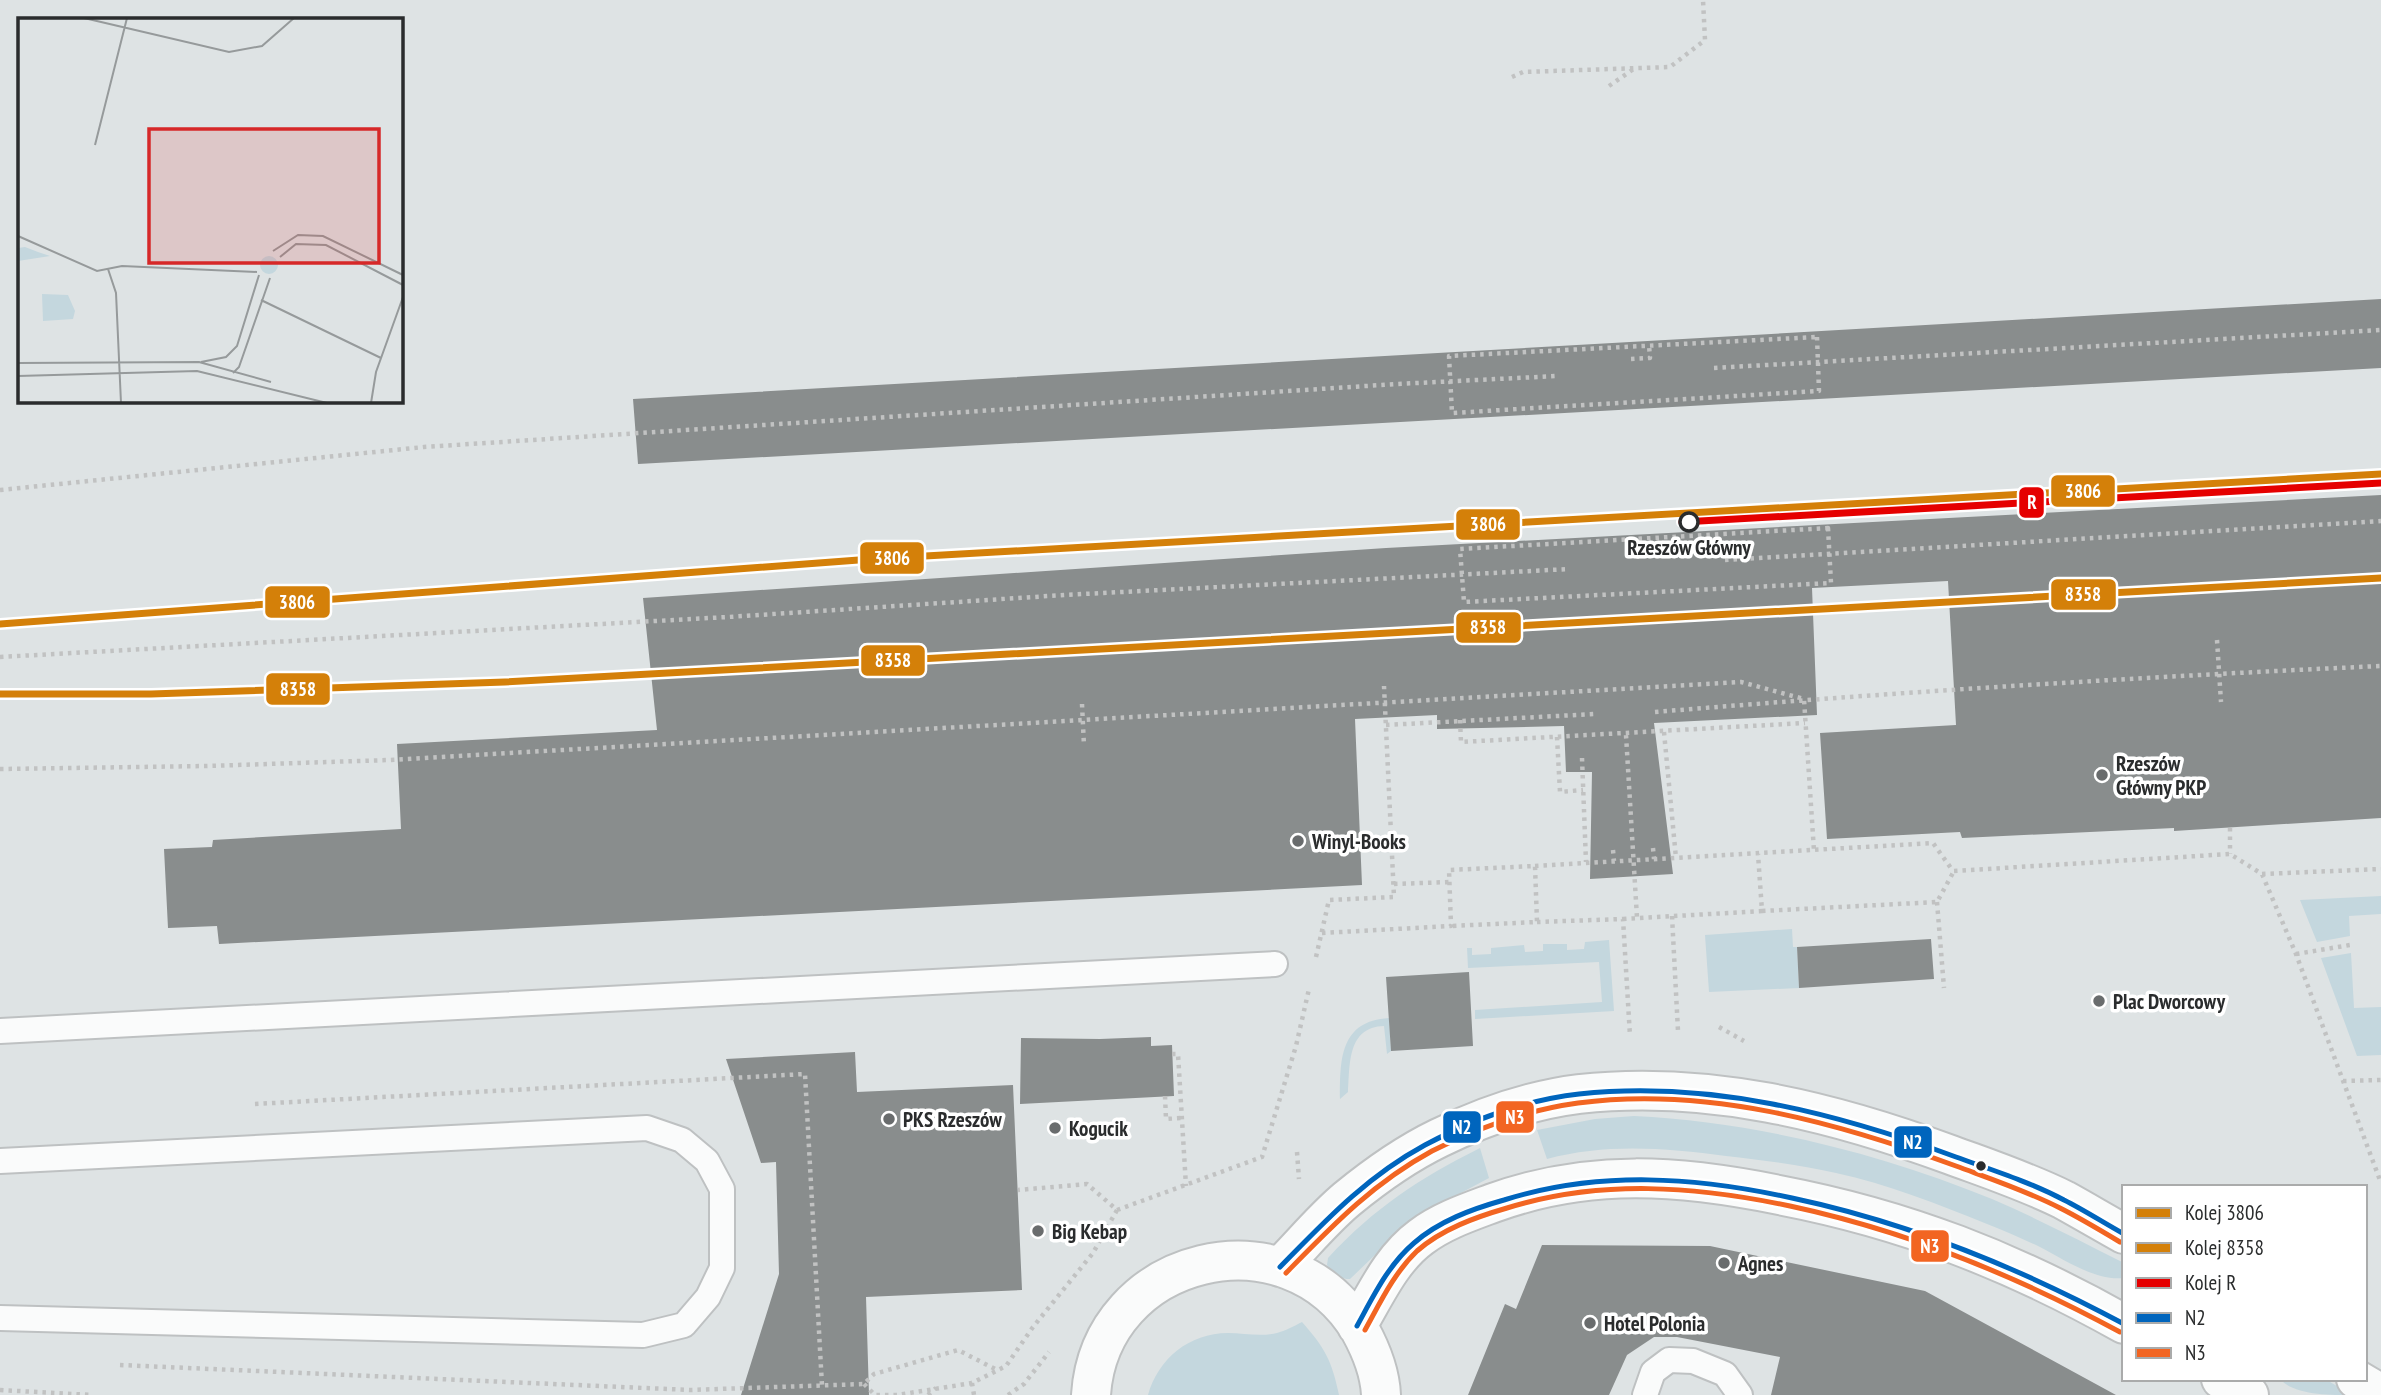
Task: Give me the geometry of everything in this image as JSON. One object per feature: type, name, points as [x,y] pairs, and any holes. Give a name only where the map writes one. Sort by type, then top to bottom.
[{"type":"street","points":[[1280,1267],[1345,1201],[1392,1166],[1437,1139],[1476,1122],[1539,1101],[1577,1094],[1630,1090],[1743,1098],[1880,1129],[2063,1200],[2122,1233]]},
{"type":"street","points":[[1357,1326],[1395,1260],[1422,1236],[1456,1217],[1524,1192],[1585,1180],[1624,1177],[1678,1179],[1751,1189],[1833,1205],[1901,1224],[2021,1270],[2122,1323]]},
{"type":"street","points":[[1091,1395],[1092,1379],[1102,1346],[1119,1317],[1142,1293],[1170,1275],[1201,1264],[1234,1260],[1267,1263],[1299,1273],[1327,1291],[1352,1318],[1371,1350],[1381,1395]]},
{"type":"street","points":[[2359,1381],[2381,1394]]},
{"type":"lane","points":[[0,1031],[1275,964]]},
{"type":"lane","points":[[0,1161],[647,1128],[682,1140],[707,1161],[712,1170],[722,1189],[722,1268],[708,1297],[684,1325],[643,1335],[0,1318]]},
{"type":"lane","points":[[1644,1395],[1653,1372],[1669,1360],[1693,1361],[1725,1374],[1741,1395]]},
{"type":"path","points":[[1512,77],[1523,72],[1670,67],[1705,40],[1703,0]]},
{"type":"path","points":[[1609,86],[1636,68]]},
{"type":"path","points":[[1714,368],[2381,330]]},
{"type":"path","points":[[1816,337],[1818,362],[1819,391],[1452,413],[1449,356],[1816,337]]},
{"type":"path","points":[[1631,359],[1650,358],[1649,345]]},
{"type":"path","points":[[0,490],[424,447],[1557,376]]},
{"type":"path","points":[[1725,560],[2381,521]]},
{"type":"path","points":[[1828,528],[1830,554],[1831,583],[1464,602],[1460,549],[1828,528]]},
{"type":"path","points":[[1642,551],[1662,550],[1661,538]]},
{"type":"path","points":[[0,657],[390,637],[1063,595],[1569,569]]},
{"type":"path","points":[[2217,639],[2221,702]]},
{"type":"path","points":[[1655,712],[1804,699],[2219,673],[2381,666]]},
{"type":"path","points":[[0,768],[207,766],[389,760],[1741,682],[1804,699]]},
{"type":"path","points":[[1316,958],[1329,900],[1394,897],[1384,686]]},
{"type":"path","points":[[1804,699],[1814,851]]},
{"type":"path","points":[[1082,704],[1084,746]]},
{"type":"path","points":[[1386,725],[1595,714]]},
{"type":"path","points":[[1460,720],[1461,742],[1805,723]]},
{"type":"path","points":[[1664,732],[1676,859]]},
{"type":"path","points":[[1626,735],[1637,918]]},
{"type":"path","points":[[1557,737],[1560,792],[1583,790]]},
{"type":"path","points":[[1582,758],[1587,862]]},
{"type":"path","points":[[2230,828],[2230,854]]},
{"type":"path","points":[[1451,926],[1449,870],[1933,843],[1954,871]]},
{"type":"path","points":[[1653,848],[1654,859]]},
{"type":"path","points":[[1613,850],[1614,861]]},
{"type":"path","points":[[1758,854],[1762,911]]},
{"type":"path","points":[[1954,871],[2230,854],[2262,874],[2381,869]]},
{"type":"path","points":[[1535,866],[1537,922]]},
{"type":"path","points":[[1944,988],[1937,902],[1954,871]]},
{"type":"path","points":[[2262,874],[2381,1183]]},
{"type":"path","points":[[1394,884],[1450,882]]},
{"type":"path","points":[[1322,933],[1937,902]]},
{"type":"path","points":[[1672,916],[1678,1031]]},
{"type":"path","points":[[1623,919],[1630,1036]]},
{"type":"path","points":[[2295,954],[2350,945]]},
{"type":"path","points":[[864,1384],[875,1395],[897,1395],[972,1383],[1006,1366],[1033,1327],[1093,1253],[1117,1210],[1262,1157],[1296,1045],[1310,983]]},
{"type":"path","points":[[1720,1027],[1744,1041]]},
{"type":"path","points":[[1172,1054],[1178,1054],[1186,1186]]},
{"type":"path","points":[[2343,1081],[2381,1080]]},
{"type":"path","points":[[1165,1096],[1166,1119],[1182,1118]]},
{"type":"path","points":[[1018,1190],[1087,1184],[1117,1210]]},
{"type":"path","points":[[110,1365],[690,1390],[864,1384],[874,1374],[958,1350],[997,1370]]},
{"type":"path","points":[[972,1383],[974,1395]]},
{"type":"path","points":[[928,1395],[937,1388]]},
{"type":"path","points":[[0,1390],[92,1395]]},
{"type":"shaded area","points":[[2381,896],[2381,914],[2349,916],[2350,936],[2317,942],[2300,900]]},
{"type":"shaded area","points":[[1792,929],[1793,947],[1797,947],[1799,988],[1709,992],[1705,935]]},
{"type":"shaded area","points":[[1609,940],[1614,1011],[1475,1019],[1475,1010],[1602,1002],[1599,962],[1468,968],[1467,948],[1472,948],[1472,955],[1491,954],[1491,948],[1524,945],[1525,952],[1543,951],[1543,944],[1567,944],[1567,950],[1584,949],[1585,942]]},
{"type":"shaded area","points":[[2351,953],[2354,1008],[2381,1007],[2381,1055],[2357,1056],[2321,958]]},
{"type":"shaded area","points":[[1389,1018],[1391,1051],[1387,1054],[1384,1026],[1363,1033],[1353,1049],[1348,1092],[1340,1099],[1343,1057],[1352,1034],[1361,1026]]},
{"type":"shaded area","points":[[1634,1116],[1725,1125],[1816,1142],[1906,1167],[1992,1199],[2122,1262],[2122,1278],[2091,1273],[2040,1247],[1912,1195],[1822,1170],[1704,1153],[1636,1148],[1591,1151],[1547,1159],[1537,1130],[1595,1119]]},
{"type":"shaded area","points":[[1480,1148],[1489,1178],[1427,1211],[1400,1231],[1350,1279],[1337,1275],[1327,1265],[1328,1258],[1345,1240],[1380,1209],[1437,1171]]},
{"type":"shaded area","points":[[1302,1322],[1326,1356],[1334,1373],[1339,1395],[1148,1395],[1159,1370],[1177,1350],[1188,1343],[1214,1334],[1277,1333]]},
{"type":"shaded area","points":[[2282,1381],[2328,1381],[2352,1395],[2303,1391]]},
{"type":"building","points":[[2381,299],[2381,368],[638,464],[633,399]]},
{"type":"building","points":[[2381,495],[2381,818],[2174,831],[2174,828],[1962,838],[1960,832],[1827,839],[1820,733],[1956,725],[1948,581],[1812,588],[1817,715],[1654,723],[1673,874],[1590,879],[1592,772],[1566,772],[1564,726],[1437,729],[1437,715],[1355,719],[1362,885],[219,944],[217,926],[168,928],[164,849],[212,847],[213,840],[401,829],[397,744],[657,730],[643,598],[1386,548]]},
{"type":"building","points":[[1931,939],[1934,979],[1799,988],[1797,947]]},
{"type":"building","points":[[1469,972],[1473,1046],[1391,1051],[1386,977]]},
{"type":"building","points":[[1151,1037],[1151,1046],[1172,1045],[1174,1096],[1020,1104],[1021,1038]]},
{"type":"building","points":[[855,1052],[857,1092],[1013,1085],[1022,1290],[866,1297],[869,1395],[741,1395],[779,1274],[776,1162],[761,1163],[726,1059]]},
{"type":"building","points":[[1542,1245],[1710,1246],[1925,1291],[2116,1395],[1771,1395],[1780,1357],[1677,1337],[1654,1337],[1627,1355],[1609,1395],[1468,1395],[1505,1304],[1516,1309]]},
{"type":"rail line","name":"3806","points":[[0,624],[872,559],[2381,474]]},
{"type":"rail line","name":"R","points":[[1682,522],[2381,483]]},
{"type":"rail line","name":"8358","points":[[0,694],[151,694],[505,682],[2381,578]]},
{"type":"transit line","name":"N2","points":[[1280,1267],[1365,1185],[1425,1145],[1480,1119],[1539,1101],[1579,1094],[1628,1091],[1724,1096],[1818,1114],[1865,1127],[2024,1182],[2072,1204],[2122,1233]]},
{"type":"transit line","name":"N3","points":[[1286,1273],[1372,1191],[1432,1151],[1521,1115],[1578,1103],[1626,1099],[1674,1099],[1722,1104],[1817,1122],[1864,1135],[2022,1191],[2068,1212],[2120,1242]]},
{"type":"transit line","name":"N2","points":[[1357,1326],[1396,1261],[1424,1235],[1445,1222],[1480,1207],[1540,1190],[1576,1184],[1648,1180],[1684,1181],[1756,1191],[1879,1220],[2003,1266],[2122,1323]]},
{"type":"transit line","name":"N3","points":[[1365,1330],[1401,1269],[1417,1251],[1448,1230],[1483,1215],[1542,1199],[1613,1189],[1648,1189],[1683,1190],[1754,1199],[1876,1228],[2000,1274],[2120,1332]]},
{"type":"place","name":"Rzeszów Główny","points":[[1689,522]]},
{"type":"place","name":"Rzeszów Główny PKP","points":[[2102,775]]},
{"type":"place","name":"Winyl-Books","points":[[1298,841]]},
{"type":"place","name":"Plac Dworcowy","points":[[2099,1001]]},
{"type":"place","name":"PKS Rzeszów","points":[[889,1119]]},
{"type":"place","name":"Kogucik","points":[[1055,1128]]},
{"type":"place","name":"Big Kebap","points":[[1038,1231]]},
{"type":"place","name":"Agnes","points":[[1724,1263]]},
{"type":"place","name":"Hotel Polonia","points":[[1590,1323]]}]
